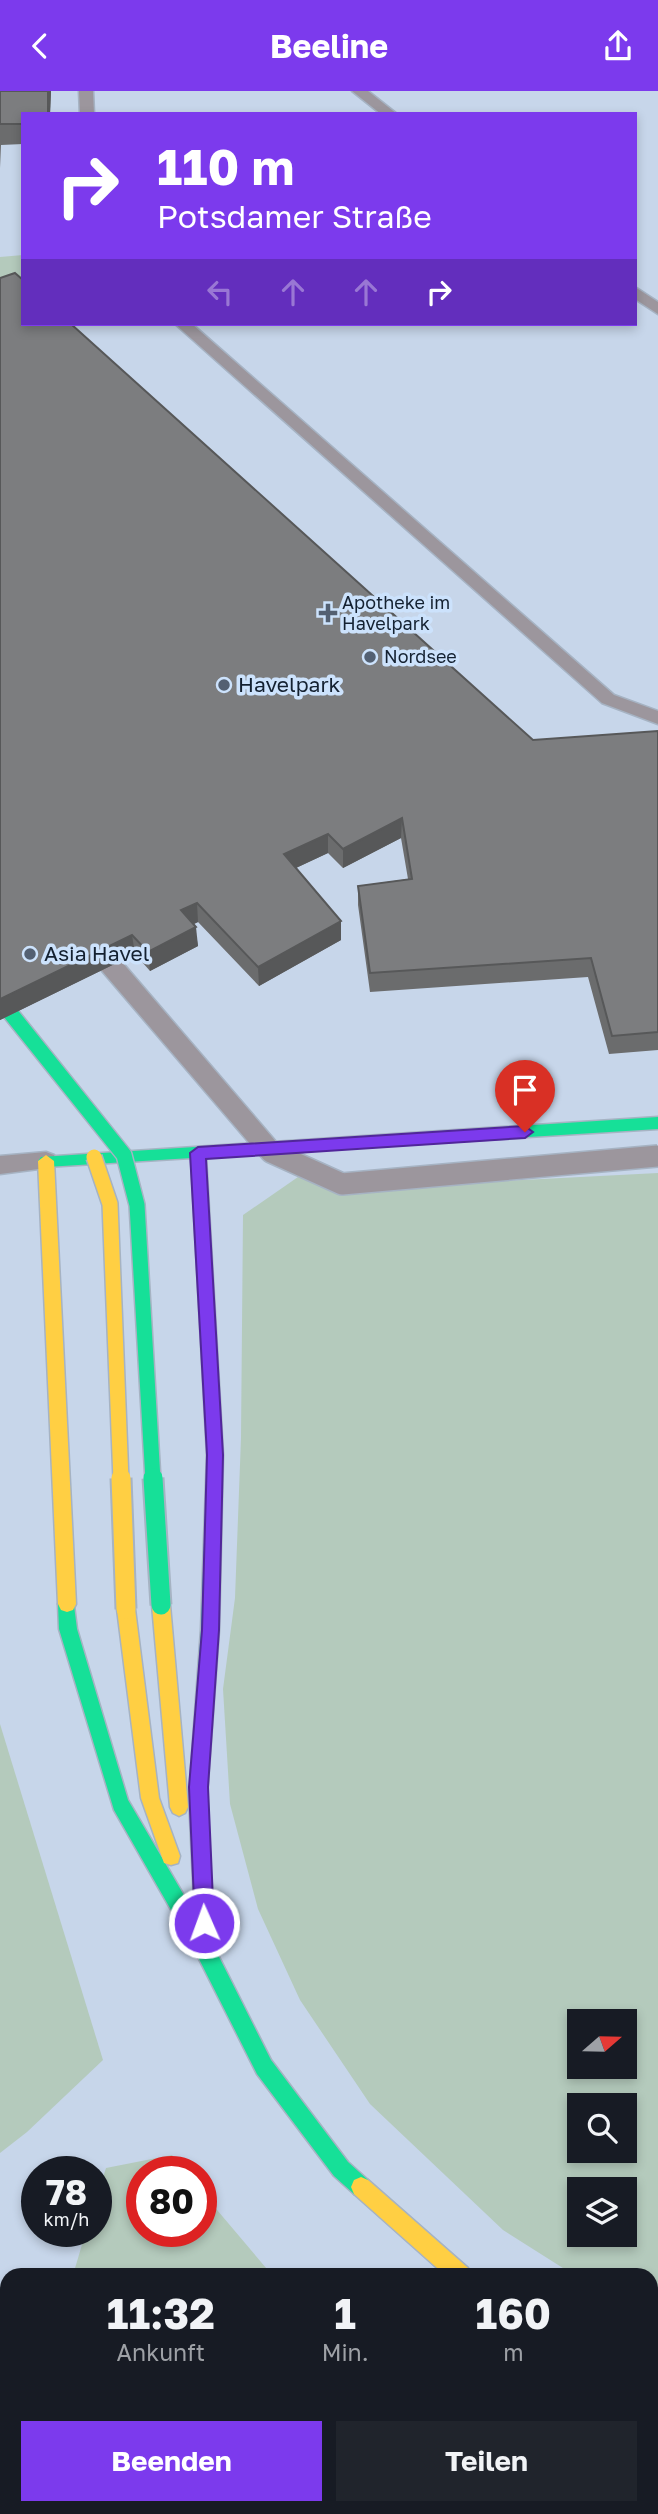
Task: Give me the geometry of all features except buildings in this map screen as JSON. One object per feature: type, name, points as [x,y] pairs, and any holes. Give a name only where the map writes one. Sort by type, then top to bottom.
[{"type":"main road","points":[[0,1000],[124,1155],[138,1205],[161,1605],[177,1792],[205,1950]]},
{"type":"main road","points":[[453,2268],[341,2169],[264,2067],[205,1950],[120,1804],[68,1629],[46,1161],[658,1123]]},
{"type":"main road","points":[[82,1143],[99,1163],[110,1204],[126,1609],[150,1798],[205,1950]]},
{"type":"main road","points":[[198,1153],[215,1455],[210,1630],[198,1787],[205,1950]]},
{"type":"lane","points":[[86,91],[87,112]]},
{"type":"lane","points":[[359,91],[387,112]]},
{"type":"lane","points":[[637,293],[658,309]]},
{"type":"lane","points":[[185,326],[608,699],[658,718]]},
{"type":"lane","points":[[80,929],[271,1153],[342,1184],[658,1156]]},
{"type":"lane","points":[[0,1165],[46,1161]]},
{"type":"green space","points":[[21,255],[21,291],[0,298],[0,257]]},
{"type":"green space","points":[[658,1173],[658,2268],[563,2268],[503,2230],[370,2104],[300,2000],[258,1909],[230,1804],[223,1689],[235,1598],[241,1438],[243,1215],[298,1177],[345,1189]]},
{"type":"green space","points":[[0,1724],[103,2060],[27,2132],[0,2153]]},
{"type":"green space","points":[[126,2164],[126,2247],[217,2247],[217,2210],[266,2268],[75,2268],[81,2247],[112,2247],[112,2167]]},
{"type":"traffic: fast","points":[[0,1000],[124,1155],[137,1205],[161,1605]]},
{"type":"traffic: fast","points":[[46,1161],[658,1123]]},
{"type":"traffic: fast","points":[[198,1153],[215,1455],[210,1630],[198,1796]]},
{"type":"traffic: fast","points":[[67,1604],[68,1629],[120,1804],[205,1950],[264,2067],[341,2169],[361,2187]]},
{"type":"traffic: slow","points":[[94,1157],[110,1204],[126,1609]]},
{"type":"traffic: slow","points":[[46,1161],[67,1604]]},
{"type":"traffic: slow","points":[[161,1605],[179,1807]]},
{"type":"traffic: slow","points":[[126,1609],[150,1798],[171,1856]]},
{"type":"traffic: slow","points":[[198,1796],[205,1945]]},
{"type":"traffic: slow","points":[[361,2187],[453,2268]]},
{"type":"place","name":"Apotheke im Havelpark","points":[[328,613]]},
{"type":"place","name":"Nordsee","points":[[370,657]]},
{"type":"place","name":"Havelpark","points":[[224,685]]},
{"type":"place","name":"Asia Havel","points":[[30,954]]},
{"type":"route","points":[[204,1923],[198,1787],[210,1630],[215,1455],[198,1153],[525,1132]]}]
